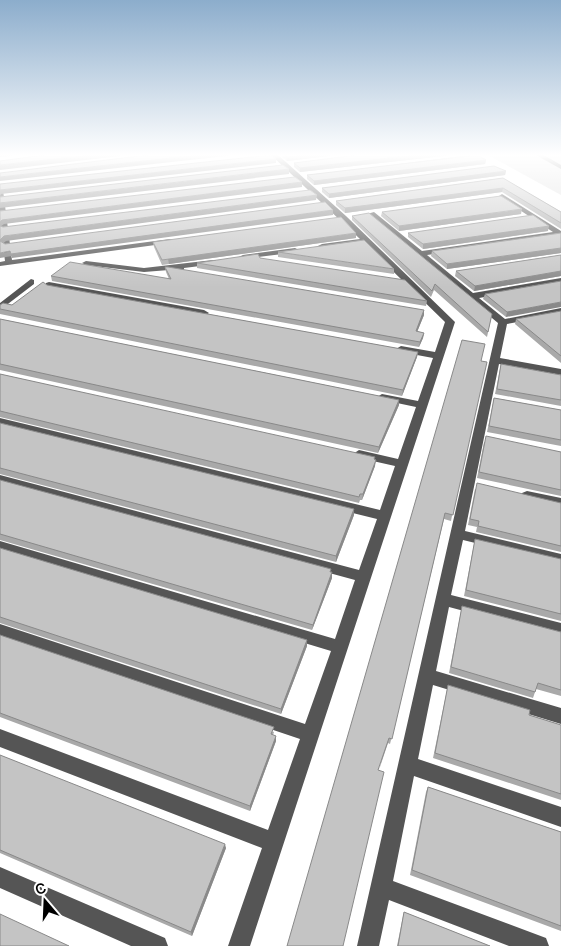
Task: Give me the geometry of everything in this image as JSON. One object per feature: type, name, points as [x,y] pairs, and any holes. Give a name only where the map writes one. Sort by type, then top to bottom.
[{"type":"lane","points":[[0,198],[6,245],[4,263],[176,240]]},
{"type":"lane","points":[[239,946],[450,322],[321,198]]},
{"type":"lane","points":[[505,198],[560,233]]},
{"type":"lane","points":[[2,212],[12,211]]},
{"type":"lane","points":[[371,214],[402,235],[420,254],[449,273],[472,296],[504,322],[556,312],[561,321]]},
{"type":"lane","points":[[523,217],[533,216]]},
{"type":"lane","points":[[4,228],[14,227]]},
{"type":"lane","points":[[420,254],[560,233]]},
{"type":"lane","points":[[317,247],[366,240]]},
{"type":"lane","points":[[6,245],[16,244]]},
{"type":"lane","points":[[86,263],[144,270],[307,248]]},
{"type":"lane","points":[[248,257],[277,261]]},
{"type":"lane","points":[[169,268],[198,273]]},
{"type":"lane","points":[[390,278],[408,281]]},
{"type":"lane","points":[[472,296],[561,281]]},
{"type":"lane","points":[[2,304],[30,282]]},
{"type":"lane","points":[[49,285],[215,315]]},
{"type":"lane","points":[[423,311],[443,314]]},
{"type":"lane","points":[[368,946],[458,534],[474,483],[492,398],[495,360],[504,322]]},
{"type":"lane","points":[[390,347],[439,356]]},
{"type":"lane","points":[[495,360],[561,372]]},
{"type":"lane","points":[[374,395],[422,405]]},
{"type":"lane","points":[[0,422],[385,516]]},
{"type":"lane","points":[[344,451],[402,464]]},
{"type":"lane","points":[[0,479],[364,577]]},
{"type":"lane","points":[[515,493],[561,503]]},
{"type":"lane","points":[[458,534],[561,559]]},
{"type":"lane","points":[[0,546],[340,647]]},
{"type":"lane","points":[[444,599],[561,630]]},
{"type":"lane","points":[[0,631],[311,734]]},
{"type":"lane","points":[[427,676],[561,716]]},
{"type":"lane","points":[[0,738],[274,842]]},
{"type":"lane","points":[[408,765],[561,817]]},
{"type":"lane","points":[[0,877],[157,946]]},
{"type":"lane","points":[[381,887],[538,946]]},
{"type":"building","points":[[0,198],[41,198],[0,203]]},
{"type":"building","points":[[112,198],[175,198],[2,220],[0,222],[0,211]]},
{"type":"building","points":[[242,198],[293,198],[4,236],[0,240],[0,226]]},
{"type":"building","points":[[357,198],[423,198],[345,208],[336,201]]},
{"type":"building","points":[[485,198],[504,198],[522,209],[399,226],[382,212]]},
{"type":"building","points":[[520,198],[537,198],[561,212],[561,223]]},
{"type":"building","points":[[325,202],[333,210],[11,254],[10,251],[0,253],[0,241],[5,244]]},
{"type":"building","points":[[369,213],[492,314],[488,332],[435,284],[432,291],[352,216]]},
{"type":"building","points":[[533,215],[549,226],[423,244],[408,233]]},
{"type":"building","points":[[341,217],[356,233],[162,260],[153,242]]},
{"type":"building","points":[[561,233],[561,248],[447,264],[432,251]]},
{"type":"building","points":[[364,240],[394,269],[278,252]]},
{"type":"building","points":[[258,254],[260,258],[405,280],[427,301],[197,263]]},
{"type":"building","points":[[561,255],[561,271],[475,286],[456,271]]},
{"type":"building","points":[[70,262],[171,279],[165,267],[168,267],[424,310],[416,331],[424,333],[420,342],[51,276]]},
{"type":"building","points":[[561,281],[561,302],[507,312],[485,294]]},
{"type":"building","points":[[43,282],[47,285],[418,352],[403,390],[0,309],[0,305],[3,303],[12,305]]},
{"type":"building","points":[[561,311],[561,356],[516,319]]},
{"type":"building","points":[[0,319],[399,400],[379,447],[0,364]]},
{"type":"building","points":[[462,340],[485,344],[481,361],[487,362],[453,515],[445,513],[392,739],[389,738],[378,770],[384,772],[343,946],[287,946]]},
{"type":"building","points":[[501,364],[561,375],[561,400],[497,389]]},
{"type":"building","points":[[0,374],[375,457],[374,459],[376,460],[363,494],[360,494],[359,497],[0,411]]},
{"type":"building","points":[[494,398],[561,410],[561,440],[489,426]]},
{"type":"building","points":[[0,423],[354,509],[336,556],[0,468]]},
{"type":"building","points":[[486,436],[561,452],[561,490],[479,472]]},
{"type":"building","points":[[0,480],[331,569],[330,572],[332,572],[313,625],[0,534]]},
{"type":"building","points":[[477,483],[561,503],[561,546],[478,526],[479,521],[470,519]]},
{"type":"building","points":[[475,539],[561,559],[561,614],[466,590]]},
{"type":"building","points":[[0,548],[307,640],[281,709],[0,617]]},
{"type":"building","points":[[462,606],[561,632],[561,690],[538,683],[535,692],[451,667]]},
{"type":"building","points":[[0,635],[274,727],[271,734],[276,736],[250,806],[0,713]]},
{"type":"building","points":[[448,685],[530,710],[529,715],[561,725],[561,794],[435,753]]},
{"type":"building","points":[[0,755],[225,844],[191,932],[0,850]]},
{"type":"building","points":[[428,787],[561,832],[561,926],[412,870]]},
{"type":"building","points":[[404,912],[490,946],[398,946]]},
{"type":"building","points":[[0,914],[69,946],[0,946]]}]
